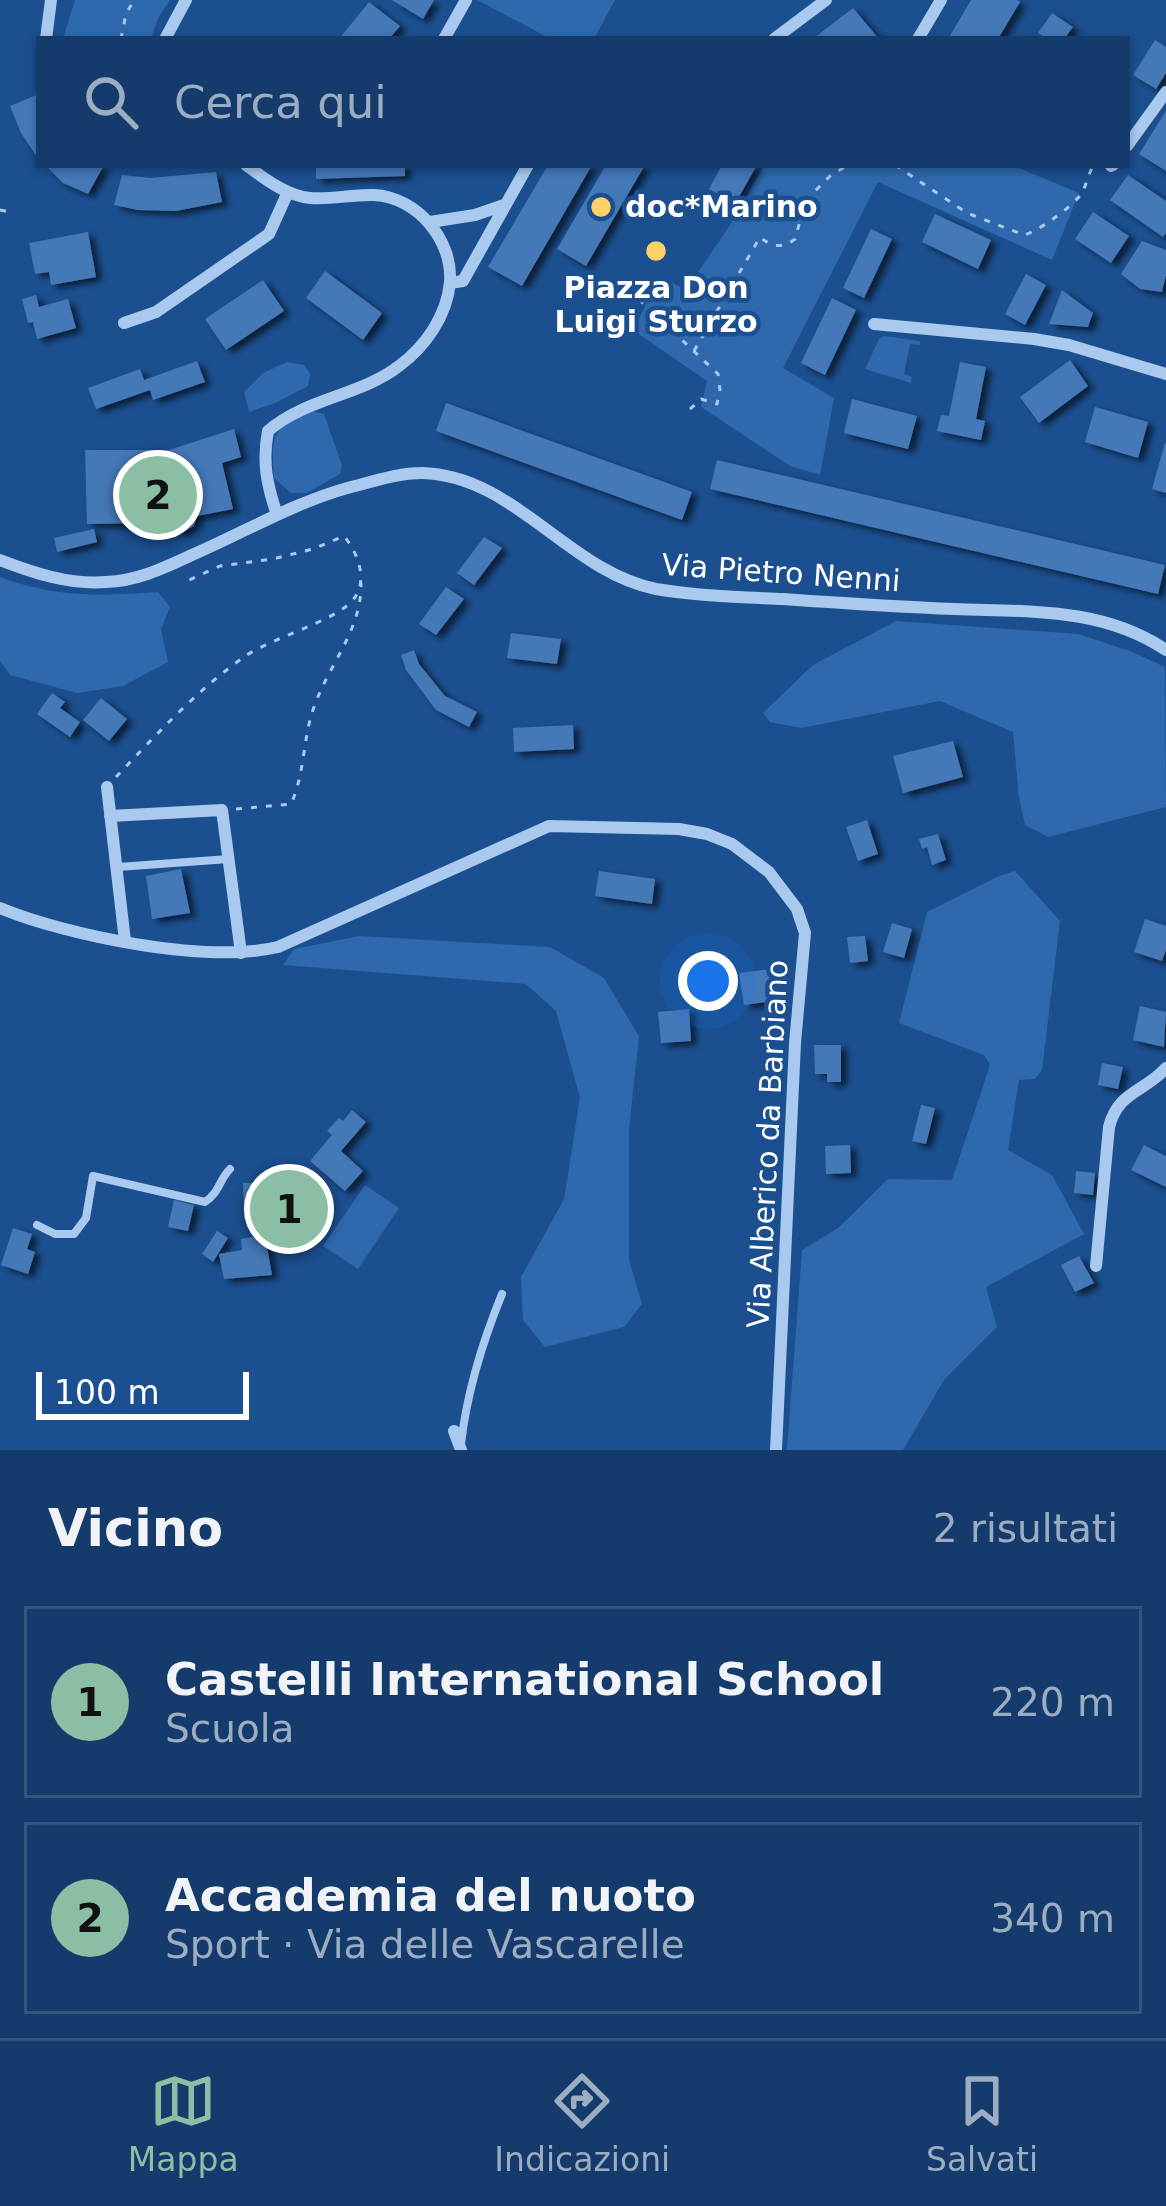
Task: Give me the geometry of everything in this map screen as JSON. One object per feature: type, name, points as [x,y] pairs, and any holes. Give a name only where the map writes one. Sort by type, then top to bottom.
[{"type":"street","points":[[46,36],[51,0]]},
{"type":"street","points":[[167,36],[186,0]]},
{"type":"street","points":[[447,36],[466,0]]},
{"type":"street","points":[[778,36],[826,0]]},
{"type":"street","points":[[920,36],[941,0]]},
{"type":"street","points":[[1130,142],[1166,92]]},
{"type":"street","points":[[251,168],[288,192],[312,199],[378,195],[402,202],[430,222],[449,266],[446,302],[423,345],[396,369],[295,412],[268,430],[263,456],[277,515]]},
{"type":"street","points":[[450,284],[463,280],[526,168]]},
{"type":"street","points":[[124,323],[156,312],[268,233],[288,192]]},
{"type":"street","points":[[430,222],[505,205]]},
{"type":"street","points":[[470,216],[485,223],[488,234]]},
{"type":"street","points":[[874,324],[1034,338],[1166,374]]},
{"type":"street","name":"Via Pietro Nenni","points":[[0,560],[75,582],[131,579],[337,491],[397,475],[425,473],[456,478],[499,498],[602,569],[659,590],[1072,614],[1131,630],[1166,650]]},
{"type":"street","points":[[107,787],[125,941]]},
{"type":"street","points":[[110,816],[222,810],[241,953]]},
{"type":"street","name":"Via Alberico da Barbiano","points":[[0,908],[37,922],[125,941],[215,954],[241,953],[278,947],[549,826],[680,829],[719,838],[758,861],[797,909],[805,933],[795,1043],[776,1450]]},
{"type":"street","points":[[1096,1266],[1111,1118],[1124,1098],[1166,1068]]},
{"type":"street","points":[[454,1431],[461,1448]]},
{"type":"lane","points":[[116,868],[230,859]]},
{"type":"lane","points":[[37,1225],[55,1234],[74,1234],[86,1218],[93,1176],[205,1202],[230,1169]]},
{"type":"lane","points":[[461,1448],[482,1342],[502,1294]]},
{"type":"path","points":[[122,36],[134,0]]},
{"type":"path","points":[[694,351],[760,237],[768,244],[789,244],[798,232],[806,200],[843,168]]},
{"type":"path","points":[[900,168],[967,213],[1024,235],[1040,229],[1080,196],[1091,168]]},
{"type":"path","points":[[0,210],[9,212]]},
{"type":"path","points":[[628,289],[718,374],[717,404],[700,399],[688,412]]},
{"type":"path","points":[[188,581],[220,566],[273,559],[344,536],[356,551],[361,581],[362,605],[312,712],[291,804],[222,810]]},
{"type":"path","points":[[107,787],[159,731],[245,657],[352,602],[361,581]]},
{"type":"shaded area","points":[[75,0],[170,0],[152,36],[64,36]]},
{"type":"shaded area","points":[[477,0],[615,0],[596,36],[545,36]]},
{"type":"shaded area","points":[[762,168],[1019,168],[1079,193],[1052,260],[878,182],[783,368],[834,398],[820,475],[790,466],[701,407],[707,381],[633,330],[660,276],[686,290]]},
{"type":"shaded area","points":[[884,336],[920,341],[920,345],[910,344],[904,374],[912,377],[911,383],[865,369]]},
{"type":"shaded area","points":[[287,362],[304,365],[310,374],[308,386],[249,412],[244,392],[263,373]]},
{"type":"shaded area","points":[[313,411],[324,414],[342,465],[340,474],[307,493],[291,493],[274,478],[274,442],[281,428]]},
{"type":"shaded area","points":[[0,577],[78,594],[158,592],[170,607],[161,629],[168,662],[123,686],[77,693],[10,675],[0,661]]},
{"type":"shaded area","points":[[896,621],[1078,634],[1165,667],[1166,807],[1048,837],[1025,825],[1013,732],[940,701],[801,728],[770,722],[763,713],[813,665]]},
{"type":"shaded area","points":[[1015,871],[1060,921],[1042,1070],[1035,1079],[1019,1080],[1008,1150],[1052,1175],[1084,1234],[986,1287],[997,1327],[944,1380],[903,1450],[787,1450],[802,1250],[838,1228],[888,1179],[952,1180],[990,1065],[984,1055],[899,1023],[927,912]]},
{"type":"shaded area","points":[[359,936],[550,947],[604,978],[639,1036],[629,1129],[629,1260],[642,1304],[624,1327],[545,1347],[523,1320],[521,1277],[564,1199],[580,1098],[556,1011],[526,984],[283,965],[294,949]]},
{"type":"shaded area","points":[[365,1185],[399,1208],[358,1269],[323,1246]]},
{"type":"building","points":[[392,0],[434,0],[423,19]]},
{"type":"building","points":[[971,0],[1020,2],[1000,36],[950,36]]},
{"type":"building","points":[[369,2],[400,26],[392,36],[341,36]]},
{"type":"building","points":[[853,8],[876,36],[817,36]]},
{"type":"building","points":[[1052,13],[1073,27],[1066,36],[1038,33]]},
{"type":"building","points":[[1155,40],[1166,47],[1166,73],[1156,89],[1133,75]]},
{"type":"building","points":[[36,95],[36,156],[21,133],[10,106]]},
{"type":"building","points":[[1166,111],[1166,171],[1139,154]]},
{"type":"building","points":[[48,168],[102,168],[88,194],[63,183]]},
{"type":"building","points":[[316,168],[405,168],[405,176],[316,179]]},
{"type":"building","points":[[546,168],[590,168],[522,286],[488,267]]},
{"type":"building","name":"doc*Marino","points":[[604,168],[643,168],[586,266],[557,249]]},
{"type":"building","points":[[720,168],[755,168],[735,204],[709,189]]},
{"type":"building","points":[[216,172],[222,202],[176,211],[114,205],[122,175],[150,178]]},
{"type":"building","points":[[1128,175],[1166,201],[1163,237],[1110,200]]},
{"type":"building","points":[[1093,212],[1129,236],[1111,263],[1075,239]]},
{"type":"building","points":[[935,214],[991,240],[978,269],[922,242]]},
{"type":"building","points":[[871,229],[892,239],[864,298],[843,288]]},
{"type":"building","points":[[88,232],[96,277],[51,285],[49,272],[35,274],[29,243]]},
{"type":"building","points":[[1142,241],[1166,250],[1162,292],[1140,289],[1121,274]]},
{"type":"building","points":[[325,271],[382,313],[363,340],[306,298]]},
{"type":"building","points":[[1026,274],[1046,285],[1025,325],[1005,314]]},
{"type":"building","points":[[263,280],[284,311],[226,350],[205,319]]},
{"type":"building","points":[[1062,290],[1093,313],[1088,327],[1049,324]]},
{"type":"building","points":[[36,295],[39,307],[68,299],[76,328],[37,339],[22,299]]},
{"type":"building","points":[[832,298],[856,310],[825,375],[801,363]]},
{"type":"building","points":[[1070,360],[1088,386],[1039,423],[1020,397]]},
{"type":"building","points":[[197,361],[205,382],[153,400],[150,390],[96,409],[88,388],[140,369],[144,380]]},
{"type":"building","points":[[960,362],[986,367],[976,419],[985,421],[981,440],[937,431],[941,415],[949,416]]},
{"type":"building","points":[[852,399],[917,416],[908,449],[844,433]]},
{"type":"building","points":[[446,403],[692,492],[682,520],[436,431]]},
{"type":"building","points":[[1095,407],[1148,422],[1138,458],[1085,442]]},
{"type":"building","points":[[234,429],[241,457],[222,463],[233,509],[197,516],[194,526],[183,532],[174,531],[166,520],[87,524],[85,450],[169,450]]},
{"type":"building","points":[[1166,443],[1166,493],[1152,489]]},
{"type":"building","points":[[717,460],[1165,565],[1158,594],[710,489]]},
{"type":"building","points":[[94,529],[97,542],[57,552],[54,538]]},
{"type":"building","points":[[484,537],[502,548],[474,585],[457,573]]},
{"type":"building","points":[[446,587],[464,599],[436,635],[419,624]]},
{"type":"building","points":[[511,633],[561,639],[557,664],[507,658]]},
{"type":"building","points":[[414,650],[419,664],[445,696],[477,712],[469,727],[436,710],[406,670],[401,655]]},
{"type":"building","points":[[52,693],[65,702],[60,708],[80,722],[70,737],[37,714]]},
{"type":"building","points":[[101,698],[127,719],[109,741],[83,720]]},
{"type":"building","points":[[573,725],[574,749],[514,752],[513,728]]},
{"type":"building","points":[[953,741],[963,777],[903,793],[893,756]]},
{"type":"building","points":[[867,820],[878,854],[858,861],[846,827]]},
{"type":"building","points":[[938,834],[946,860],[932,865],[919,839]]},
{"type":"building","points":[[181,869],[190,913],[152,919],[146,876]]},
{"type":"building","points":[[599,871],[655,879],[652,904],[595,896]]},
{"type":"building","points":[[1145,919],[1166,926],[1162,961],[1134,952]]},
{"type":"building","points":[[892,923],[912,929],[904,958],[883,952]]},
{"type":"building","points":[[865,936],[868,961],[850,963],[847,937]]},
{"type":"building","points":[[770,969],[774,1001],[744,1005],[739,973]]},
{"type":"building","points":[[1140,1006],[1166,1012],[1164,1047],[1133,1040]]},
{"type":"building","points":[[689,1009],[691,1041],[661,1043],[658,1012]]},
{"type":"building","points":[[814,1045],[841,1045],[841,1082],[827,1082],[827,1074],[815,1074]]},
{"type":"building","points":[[1102,1063],[1123,1067],[1118,1089],[1098,1085]]},
{"type":"building","points":[[921,1105],[935,1108],[926,1144],[912,1141]]},
{"type":"building","points":[[352,1110],[366,1122],[341,1151],[363,1171],[345,1191],[310,1161],[332,1135],[327,1131]]},
{"type":"building","points":[[850,1145],[851,1173],[826,1174],[825,1146]]},
{"type":"building","points":[[1144,1145],[1166,1156],[1166,1187],[1131,1170]]},
{"type":"building","points":[[1076,1171],[1095,1173],[1093,1195],[1074,1193]]},
{"type":"building","points":[[243,1183],[278,1183],[278,1219],[244,1218]]},
{"type":"building","points":[[174,1200],[194,1205],[188,1231],[168,1227]]},
{"type":"building","points":[[13,1228],[32,1234],[27,1249],[35,1252],[28,1274],[1,1265]]},
{"type":"building","points":[[217,1231],[228,1238],[213,1262],[202,1254]]},
{"type":"building","points":[[265,1235],[272,1275],[224,1279],[219,1254],[242,1250],[241,1239]]},
{"type":"building","points":[[1079,1256],[1094,1283],[1075,1292],[1061,1265]]},
{"type":"place","name":"doc*Marino","points":[[601,207]]},
{"type":"place","name":"Piazza Don Luigi Sturzo","points":[[656,251]]},
{"type":"place","name":"Accademia del nuoto","points":[[158,495]]},
{"type":"place","name":"Castelli International School","points":[[289,1209]]}]
